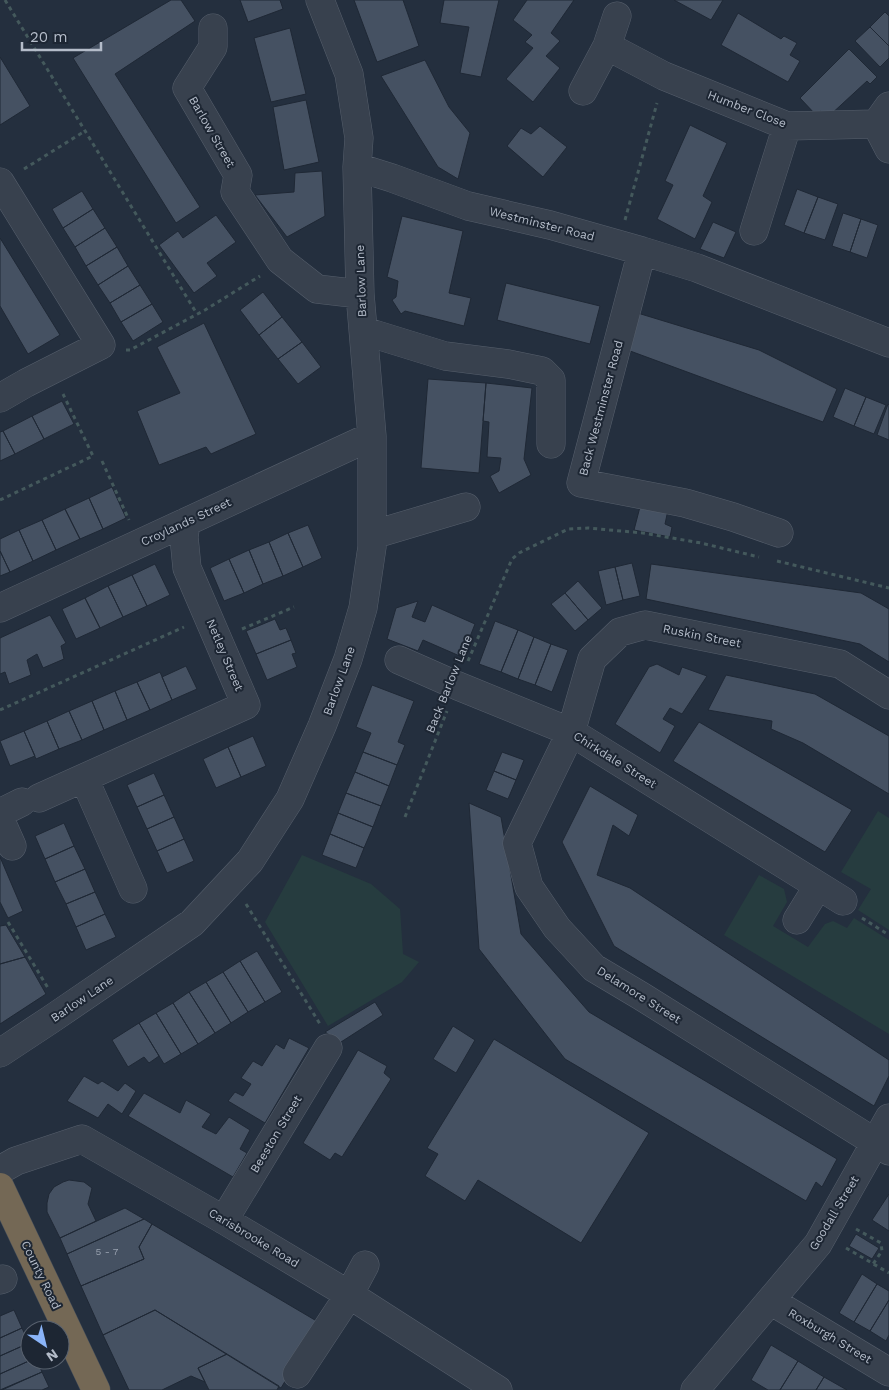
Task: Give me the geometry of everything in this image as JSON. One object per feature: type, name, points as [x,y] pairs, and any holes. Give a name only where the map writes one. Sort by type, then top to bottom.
[{"type":"highway","name":"County Road","points":[[0,1187],[96,1390]]},
{"type":"street","points":[[320,0],[349,74],[359,138],[358,167]]},
{"type":"street","points":[[583,91],[607,46],[617,16]]},
{"type":"street","name":"Barlow Street","points":[[213,28],[213,47],[187,88],[238,175],[236,192],[280,260],[317,289],[360,294]]},
{"type":"street","name":"Humber Close","points":[[607,46],[664,76],[787,126],[882,115]]},
{"type":"street","points":[[882,115],[889,149]]},
{"type":"street","points":[[754,230],[787,126]]},
{"type":"street","name":"Westminster Road","points":[[358,167],[468,206],[550,225],[697,268],[889,342]]},
{"type":"street","name":"Barlow Lane","points":[[0,1053],[192,923],[250,861],[290,799],[322,726],[348,659],[363,608],[372,547],[372,436],[360,294],[358,167]]},
{"type":"street","points":[[0,183],[100,345],[0,398]]},
{"type":"street","name":"Back Westminster Road","points":[[631,248],[581,483],[685,503],[779,533]]},
{"type":"street","points":[[364,331],[445,356],[508,364],[542,371],[552,380],[551,444]]},
{"type":"street","name":"Croylands Street","points":[[0,608],[372,436]]},
{"type":"street","points":[[372,535],[466,507]]},
{"type":"street","name":"Netley Street","points":[[20,804],[84,778],[246,705],[187,568],[184,537],[186,522]]},
{"type":"street","name":"Ruskin Street","points":[[571,732],[592,659],[620,632],[645,625],[840,664],[889,695]]},
{"type":"street","name":"Chirkdale Street","points":[[399,660],[571,732],[843,901]]},
{"type":"street","name":"Delamore Street","points":[[571,732],[517,843],[529,887],[557,928],[594,968],[882,1147]]},
{"type":"street","points":[[84,778],[133,889]]},
{"type":"street","points":[[0,820],[12,846]]},
{"type":"street","points":[[797,920],[818,886]]},
{"type":"street","name":"Beeston Street","points":[[224,1220],[328,1048]]},
{"type":"street","name":"Goodall Street","points":[[695,1390],[818,1244],[828,1225],[882,1147],[889,1118]]},
{"type":"street","name":"Carisbrooke Road","points":[[0,1170],[16,1161],[82,1139],[224,1220],[349,1295],[487,1388]]},
{"type":"street","points":[[297,1374],[349,1295],[365,1265]]},
{"type":"street","name":"Roxburgh Street","points":[[770,1301],[889,1372]]},
{"type":"path","points":[[5,0],[197,314]]},
{"type":"path","points":[[631,248],[664,76]]},
{"type":"path","points":[[0,183],[85,131]]},
{"type":"path","points":[[100,345],[130,350],[197,314],[259,277],[280,260]]},
{"type":"path","points":[[0,500],[93,456],[52,370]]},
{"type":"path","points":[[102,462],[140,543]]},
{"type":"path","name":"Back Barlow Lane","points":[[405,817],[512,559],[519,553],[569,529],[588,528],[643,533],[701,543],[767,559]]},
{"type":"path","points":[[776,561],[889,588]]},
{"type":"path","points":[[0,710],[214,628],[294,607]]},
{"type":"path","points":[[232,881],[320,1022],[328,1048]]},
{"type":"path","points":[[8,922],[62,1012]]},
{"type":"path","points":[[828,1225],[881,1244],[882,1251],[873,1264]]},
{"type":"path","points":[[828,1225],[873,1264],[889,1273]]},
{"type":"green space","points":[[878,811],[889,818],[889,930],[858,910],[871,889],[841,872]]},
{"type":"green space","points":[[302,855],[371,884],[400,909],[403,954],[419,962],[402,982],[328,1026],[265,922]]},
{"type":"green space","points":[[759,875],[784,889],[787,902],[773,926],[808,947],[825,924],[833,921],[847,928],[854,918],[889,940],[889,1034],[724,935]]},
{"type":"building","points":[[171,0],[181,0],[195,21],[115,74],[200,207],[176,223],[73,58]]},
{"type":"building","points":[[240,0],[280,0],[283,9],[248,22]]},
{"type":"building","points":[[354,0],[403,0],[419,46],[377,62]]},
{"type":"building","points":[[444,0],[499,0],[481,77],[460,73],[469,27],[440,23]]},
{"type":"building","points":[[527,0],[574,0],[551,33],[560,41],[546,56],[560,68],[533,102],[506,79],[533,48],[525,42],[532,35],[513,20]]},
{"type":"building","points":[[674,0],[723,0],[711,20]]},
{"type":"building","points":[[885,12],[889,16],[889,46],[870,27]]},
{"type":"building","points":[[738,13],[781,39],[784,36],[797,43],[790,55],[800,61],[788,82],[721,45]]},
{"type":"building","points":[[870,27],[889,46],[889,58],[880,67],[855,41]]},
{"type":"building","points":[[290,28],[306,94],[271,102],[254,38]]},
{"type":"building","points":[[849,49],[877,77],[870,84],[867,81],[828,117],[820,111],[816,115],[800,98]]},
{"type":"building","points":[[0,57],[30,106],[0,125]]},
{"type":"building","points":[[425,60],[449,107],[470,133],[458,179],[438,167],[381,76]]},
{"type":"building","points":[[306,100],[319,162],[284,170],[273,107]]},
{"type":"building","points":[[690,125],[727,143],[703,196],[712,202],[695,239],[657,219],[673,185],[665,181]]},
{"type":"building","points":[[540,126],[567,147],[543,177],[507,146],[521,128],[531,134]]},
{"type":"building","points":[[322,171],[325,216],[287,237],[255,195],[294,192],[295,173]]},
{"type":"building","points":[[797,189],[818,197],[804,233],[784,225]]},
{"type":"building","points":[[82,191],[93,209],[63,228],[52,209]]},
{"type":"building","points":[[818,197],[838,204],[825,240],[804,233]]},
{"type":"building","points":[[93,209],[105,228],[75,247],[63,228]]},
{"type":"building","points":[[843,213],[861,219],[850,252],[832,246]]},
{"type":"building","points":[[216,215],[236,242],[207,263],[217,276],[194,293],[159,245],[178,231],[183,238]]},
{"type":"building","points":[[402,216],[463,231],[449,293],[471,298],[464,326],[405,311],[401,314],[392,300],[396,297],[398,281],[387,277]]},
{"type":"building","points":[[861,219],[878,225],[867,258],[850,252]]},
{"type":"building","points":[[713,222],[736,232],[724,258],[700,249]]},
{"type":"building","points":[[105,228],[117,247],[86,266],[75,247]]},
{"type":"building","points":[[0,238],[60,335],[28,354],[0,306]]},
{"type":"building","points":[[117,247],[128,266],[98,285],[86,266]]},
{"type":"building","points":[[128,266],[140,285],[110,303],[98,285]]},
{"type":"building","points":[[506,283],[600,306],[590,344],[497,320]]},
{"type":"building","points":[[140,285],[152,304],[121,322],[110,303]]},
{"type":"building","points":[[263,292],[282,317],[259,335],[240,310]]},
{"type":"building","points":[[152,304],[163,322],[133,341],[121,322]]},
{"type":"building","points":[[631,311],[759,350],[837,389],[823,422],[622,348]]},
{"type":"building","points":[[282,317],[302,342],[278,359],[259,335]]},
{"type":"building","points":[[204,323],[256,434],[211,454],[206,447],[159,465],[137,411],[180,393],[157,347]]},
{"type":"building","points":[[302,342],[321,367],[298,384],[278,359]]},
{"type":"building","points":[[428,379],[486,383],[479,473],[421,468]]},
{"type":"building","points":[[486,383],[532,388],[524,459],[531,475],[499,493],[490,476],[499,471],[501,458],[487,457],[489,422],[483,421]]},
{"type":"building","points":[[845,388],[866,397],[854,426],[833,417]]},
{"type":"building","points":[[866,397],[886,405],[874,434],[854,426]]},
{"type":"building","points":[[62,401],[74,424],[44,439],[32,416]]},
{"type":"building","points":[[889,405],[889,440],[877,435]]},
{"type":"building","points":[[32,416],[44,439],[15,454],[3,431]]},
{"type":"building","points":[[3,431],[15,454],[0,461],[0,432]]},
{"type":"building","points":[[112,487],[126,518],[103,529],[89,498]]},
{"type":"building","points":[[89,498],[103,529],[80,539],[65,509]]},
{"type":"building","points":[[641,503],[668,510],[665,524],[672,527],[670,537],[634,530]]},
{"type":"building","points":[[65,509],[80,539],[56,550],[42,520]]},
{"type":"building","points":[[42,520],[56,550],[33,561],[19,530]]},
{"type":"building","points":[[308,525],[322,558],[303,567],[288,533]]},
{"type":"building","points":[[19,530],[33,561],[10,572],[0,551],[0,539]]},
{"type":"building","points":[[288,533],[303,567],[283,576],[269,542]]},
{"type":"building","points":[[269,542],[283,576],[263,584],[249,550]]},
{"type":"building","points":[[249,550],[263,584],[244,593],[229,559]]},
{"type":"building","points":[[0,551],[10,572],[0,576]]},
{"type":"building","points":[[229,559],[244,593],[224,601],[210,568]]},
{"type":"building","points":[[632,563],[640,596],[623,600],[615,567]]},
{"type":"building","points":[[155,564],[170,595],[147,606],[132,575]]},
{"type":"building","points":[[651,564],[861,593],[889,609],[889,662],[860,644],[646,599]]},
{"type":"building","points":[[615,567],[623,600],[606,605],[598,571]]},
{"type":"building","points":[[132,575],[147,606],[123,617],[108,586]]},
{"type":"building","points":[[578,581],[602,608],[588,620],[565,593]]},
{"type":"building","points":[[108,586],[123,617],[100,628],[85,598]]},
{"type":"building","points":[[565,593],[588,620],[575,631],[551,604]]},
{"type":"building","points":[[85,598],[100,628],[76,639],[62,609]]},
{"type":"building","points":[[418,601],[412,617],[425,622],[432,605],[475,624],[462,657],[423,640],[418,651],[387,639],[396,608]]},
{"type":"building","points":[[50,615],[66,643],[61,646],[64,659],[43,668],[37,654],[27,660],[31,675],[9,684],[5,672],[0,674],[0,638]]},
{"type":"building","points":[[275,619],[280,630],[286,628],[291,640],[256,654],[246,631]]},
{"type":"building","points":[[495,621],[518,630],[501,672],[479,664]]},
{"type":"building","points":[[518,630],[534,637],[518,679],[501,672]]},
{"type":"building","points":[[534,637],[551,644],[535,685],[518,679]]},
{"type":"building","points":[[291,640],[296,653],[292,654],[297,667],[267,680],[256,654]]},
{"type":"building","points":[[551,644],[568,650],[552,692],[535,685]]},
{"type":"building","points":[[657,664],[679,675],[682,667],[707,676],[682,714],[670,708],[663,719],[675,726],[660,753],[615,724],[649,667]]},
{"type":"building","points":[[186,666],[197,689],[172,700],[162,677]]},
{"type":"building","points":[[160,672],[172,700],[150,710],[137,682]]},
{"type":"building","points":[[726,675],[815,694],[889,736],[889,794],[803,743],[771,729],[772,721],[708,710]]},
{"type":"building","points":[[137,682],[150,710],[127,720],[115,691]]},
{"type":"building","points":[[372,685],[414,701],[398,742],[405,745],[397,765],[363,752],[371,733],[356,727]]},
{"type":"building","points":[[115,691],[127,720],[104,730],[92,701]]},
{"type":"building","points":[[92,701],[104,730],[82,740],[69,711]]},
{"type":"building","points":[[69,711],[82,740],[59,749],[47,721]]},
{"type":"building","points":[[47,721],[59,749],[36,759],[24,731]]},
{"type":"building","points":[[699,722],[852,810],[825,852],[673,761]]},
{"type":"building","points":[[24,731],[35,756],[10,766],[0,741]]},
{"type":"building","points":[[253,736],[266,766],[241,777],[228,747]]},
{"type":"building","points":[[228,747],[241,777],[216,788],[203,759]]},
{"type":"building","points":[[363,752],[397,765],[389,786],[355,772]]},
{"type":"building","points":[[502,752],[524,760],[516,780],[494,771]]},
{"type":"building","points":[[494,771],[516,780],[508,799],[486,790]]},
{"type":"building","points":[[355,772],[389,786],[381,806],[346,793]]},
{"type":"building","points":[[154,773],[164,795],[137,807],[127,785]]},
{"type":"building","points":[[590,786],[638,815],[629,836],[613,825],[597,875],[630,888],[889,1060],[889,1076],[874,1106],[614,946],[562,842]]},
{"type":"building","points":[[346,793],[381,806],[373,827],[338,813]]},
{"type":"building","points":[[164,795],[174,817],[147,829],[137,807]]},
{"type":"building","points":[[469,803],[501,817],[521,934],[589,1012],[837,1159],[822,1187],[816,1182],[806,1201],[565,1059],[479,949]]},
{"type":"building","points":[[338,813],[373,827],[364,848],[330,834]]},
{"type":"building","points":[[174,817],[184,839],[157,851],[147,829]]},
{"type":"building","points":[[64,823],[74,846],[45,859],[35,836]]},
{"type":"building","points":[[330,834],[364,848],[356,868],[322,855]]},
{"type":"building","points":[[184,839],[194,861],[167,873],[157,851]]},
{"type":"building","points":[[74,846],[85,869],[55,882],[45,859]]},
{"type":"building","points":[[0,857],[23,911],[8,918],[0,902]]},
{"type":"building","points":[[85,869],[95,892],[66,904],[55,882]]},
{"type":"building","points":[[95,892],[105,914],[76,927],[66,904]]},
{"type":"building","points":[[105,914],[116,937],[86,950],[76,927]]},
{"type":"building","points":[[6,925],[25,957],[0,964],[0,926]]},
{"type":"building","points":[[257,951],[282,992],[265,1002],[240,961]]},
{"type":"building","points":[[25,957],[46,994],[0,1024],[0,964]]},
{"type":"building","points":[[240,961],[265,1002],[248,1012],[223,972]]},
{"type":"building","points":[[223,972],[248,1012],[231,1023],[206,982]]},
{"type":"building","points":[[206,982],[231,1023],[215,1033],[189,992]]},
{"type":"building","points":[[189,992],[215,1033],[198,1044],[173,1003]]},
{"type":"building","points":[[375,1002],[383,1015],[341,1042],[325,1032]]},
{"type":"building","points":[[173,1003],[198,1044],[181,1054],[156,1013]]},
{"type":"building","points":[[156,1013],[181,1054],[164,1064],[139,1023]]},
{"type":"building","points":[[139,1023],[159,1056],[149,1063],[144,1057],[128,1067],[112,1040]]},
{"type":"building","points":[[453,1026],[475,1040],[456,1073],[433,1059]]},
{"type":"building","points":[[289,1038],[309,1048],[265,1123],[228,1101],[235,1092],[243,1096],[251,1084],[241,1078],[253,1061],[262,1066],[276,1044],[284,1049]]},
{"type":"building","points":[[494,1039],[649,1133],[581,1243],[478,1180],[465,1201],[425,1176],[438,1154],[427,1148]]},
{"type":"building","points":[[358,1050],[387,1066],[384,1073],[391,1079],[342,1157],[335,1153],[330,1160],[303,1143]]},
{"type":"building","points":[[84,1076],[98,1084],[102,1081],[118,1091],[125,1083],[136,1091],[122,1114],[108,1104],[98,1118],[67,1101]]},
{"type":"building","points":[[144,1093],[180,1113],[186,1100],[211,1114],[202,1127],[216,1134],[229,1117],[250,1130],[240,1149],[247,1153],[233,1177],[128,1116]]},
{"type":"building","points":[[69,1180],[84,1182],[92,1188],[88,1204],[96,1221],[60,1238],[47,1212],[47,1203],[49,1194],[54,1187]]},
{"type":"building","points":[[889,1194],[889,1231],[872,1220]]},
{"type":"building","points":[[125,1208],[144,1219],[67,1254],[60,1238]]},
{"type":"building","points":[[144,1219],[152,1224],[139,1247],[144,1259],[81,1286],[67,1254]]},
{"type":"building","points":[[152,1224],[320,1323],[281,1388],[155,1310],[103,1335],[81,1286],[144,1259],[139,1247]]},
{"type":"building","points":[[856,1234],[879,1248],[872,1259],[849,1246]]},
{"type":"building","points":[[862,1274],[877,1284],[854,1322],[839,1313]]},
{"type":"building","points":[[877,1284],[889,1291],[889,1300],[870,1331],[854,1322]]},
{"type":"building","points":[[889,1300],[889,1335],[886,1341],[870,1331]]},
{"type":"building","points":[[14,1310],[20,1324],[20,1329],[0,1338],[0,1316]]},
{"type":"building","points":[[155,1310],[227,1354],[198,1368],[205,1382],[191,1376],[162,1390],[129,1390],[103,1335]]},
{"type":"building","points":[[20,1329],[20,1347],[0,1356],[0,1338]]},
{"type":"building","points":[[771,1345],[798,1361],[780,1390],[768,1390],[751,1380]]},
{"type":"building","points":[[20,1347],[20,1365],[0,1374],[0,1356]]},
{"type":"building","points":[[227,1354],[279,1386],[277,1390],[209,1390],[198,1368]]},
{"type":"building","points":[[798,1361],[824,1377],[816,1390],[780,1390]]},
{"type":"building","points":[[20,1365],[20,1370],[41,1370],[42,1372],[0,1390],[0,1374]]},
{"type":"building","points":[[42,1372],[49,1387],[42,1390],[2,1390]]},
{"type":"building","points":[[824,1377],[847,1390],[816,1390]]}]
